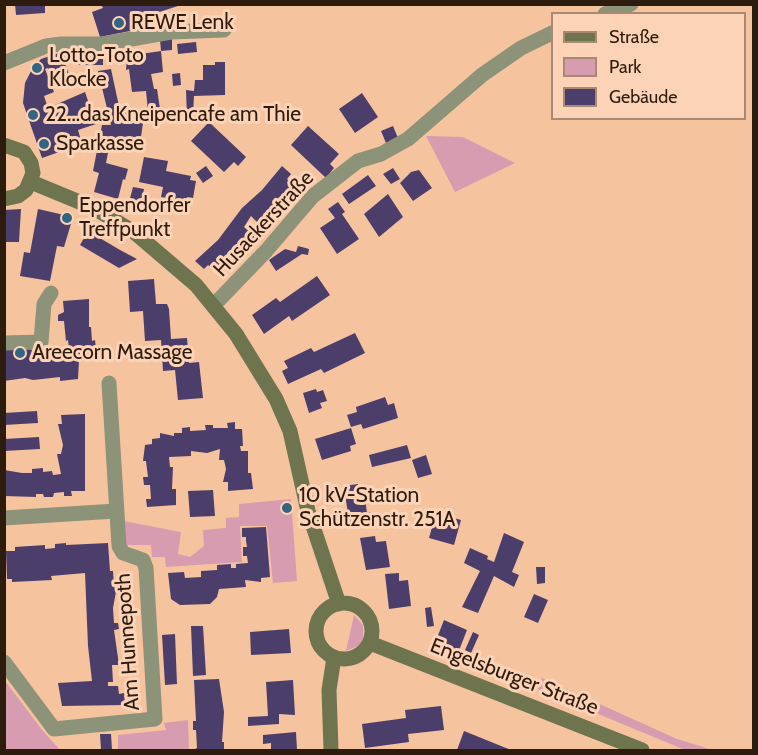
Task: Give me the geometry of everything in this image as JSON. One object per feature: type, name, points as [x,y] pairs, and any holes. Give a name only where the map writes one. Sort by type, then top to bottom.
[{"type":"street","points":[[610,12],[631,4]]},
{"type":"street","points":[[4,63],[54,45],[103,44],[171,32],[224,30]]},
{"type":"street","name":"Husackerstraße","points":[[214,305],[253,266],[313,196],[358,161],[381,154],[408,139],[482,75],[521,48],[551,33]]},
{"type":"street","points":[[4,145],[15,147],[27,155],[32,168],[31,182],[22,194],[4,199]]},
{"type":"street","points":[[31,182],[94,208],[134,232],[169,260],[214,305],[255,362],[285,420],[297,452],[313,530],[339,604]]},
{"type":"street","points":[[4,343],[41,342],[44,304],[51,293]]},
{"type":"street","name":"Am Hunnepoth","points":[[4,662],[54,729],[155,719],[146,567],[143,560],[123,553],[119,546],[109,382]]},
{"type":"street","points":[[4,518],[116,511]]},
{"type":"street","points":[[339,604],[355,606],[369,618],[372,626],[370,644],[358,656],[350,659],[334,657],[319,645],[317,627],[323,613],[339,604]]},
{"type":"street","name":"Engelsburger Straße","points":[[370,644],[642,750]]},
{"type":"street","points":[[332,750],[329,690],[334,657]]},
{"type":"green space","points":[[426,136],[463,137],[515,163],[455,192]]},
{"type":"green space","points":[[291,499],[297,581],[273,583],[267,526],[240,526],[242,562],[166,567],[165,557],[152,557],[151,545],[124,545],[123,521],[181,532],[178,554],[190,557],[204,546],[203,530],[226,528],[226,518],[239,517],[239,504]]},
{"type":"green space","points":[[354,615],[363,625],[363,640],[358,646],[346,651]]},
{"type":"green space","points":[[542,678],[677,739],[713,750],[685,750],[538,689]]},
{"type":"green space","points":[[5,681],[43,731],[60,750],[5,750]]},
{"type":"green space","points":[[188,720],[189,750],[118,750],[118,735],[166,730],[164,723]]},
{"type":"building","points":[[15,4],[45,4],[45,13],[16,15]]},
{"type":"building","name":"REWE Lenk","points":[[101,4],[181,5],[141,18],[145,28],[100,37],[92,12],[103,8]]},
{"type":"building","points":[[172,38],[172,50],[161,51],[160,39]]},
{"type":"building","points":[[196,42],[197,52],[178,54],[177,44]]},
{"type":"building","points":[[103,49],[103,65],[75,65],[74,50]]},
{"type":"building","points":[[68,50],[70,59],[64,61],[69,74],[53,80],[48,68],[45,69],[54,92],[44,96],[48,108],[85,92],[96,124],[78,130],[82,144],[42,158],[23,103],[25,83],[32,69],[41,59]]},
{"type":"building","points":[[161,51],[163,72],[151,74],[154,89],[157,89],[162,122],[143,123],[141,137],[115,138],[110,143],[106,163],[128,169],[125,180],[123,179],[118,199],[94,192],[99,173],[93,171],[102,125],[111,125],[98,71],[111,69],[120,111],[148,111],[146,91],[132,92],[129,69],[126,70],[127,56]]},
{"type":"building","points":[[215,62],[225,62],[225,95],[194,96],[193,115],[187,118],[186,90],[194,91],[195,80],[203,80],[203,65],[215,65]]},
{"type":"building","points":[[180,73],[181,85],[173,86],[172,74]]},
{"type":"building","points":[[362,93],[378,117],[355,133],[339,109]]},
{"type":"building","points":[[209,122],[246,157],[238,166],[234,162],[224,172],[191,141]]},
{"type":"building","points":[[308,126],[339,154],[330,164],[334,168],[326,178],[291,145]]},
{"type":"building","points":[[393,126],[398,138],[386,143],[381,131]]},
{"type":"building","points":[[144,157],[168,161],[166,171],[191,176],[190,180],[196,181],[193,198],[187,197],[186,201],[161,197],[163,187],[139,182]]},
{"type":"building","points":[[206,166],[213,176],[203,183],[196,173]]},
{"type":"building","points":[[282,166],[291,174],[287,179],[298,189],[262,227],[251,216],[244,227],[255,237],[219,275],[208,265],[204,269],[195,261],[218,240],[242,208],[262,190]]},
{"type":"building","points":[[393,168],[400,179],[391,184],[383,174]]},
{"type":"building","points":[[419,170],[432,188],[413,201],[400,183],[411,172]]},
{"type":"building","points":[[368,175],[376,186],[349,204],[342,194]]},
{"type":"building","points":[[133,187],[144,189],[140,208],[128,206]]},
{"type":"building","points":[[388,194],[403,217],[379,237],[364,214]]},
{"type":"building","points":[[338,202],[345,212],[342,214],[359,239],[337,254],[320,228],[335,218],[328,209]]},
{"type":"building","points":[[21,209],[19,242],[4,242],[4,210]]},
{"type":"building","points":[[38,209],[73,217],[64,247],[57,246],[50,281],[20,276],[24,252],[30,253]]},
{"type":"building","points":[[88,231],[137,259],[119,268],[80,245]]},
{"type":"building","points":[[298,246],[309,249],[308,255],[302,254],[276,271],[269,260],[285,249],[296,252]]},
{"type":"building","points":[[317,276],[330,295],[292,321],[289,316],[264,334],[252,315],[276,298],[280,302]]},
{"type":"building","points":[[154,279],[156,304],[167,304],[169,309],[171,339],[187,338],[189,363],[199,362],[203,398],[178,400],[175,370],[163,371],[161,340],[145,341],[143,311],[130,312],[128,281]]},
{"type":"building","points":[[89,299],[89,327],[91,327],[92,341],[95,340],[97,358],[79,361],[78,379],[60,381],[60,377],[4,381],[4,349],[31,347],[31,350],[65,353],[69,349],[64,321],[58,321],[58,315],[64,312],[63,301]]},
{"type":"building","points":[[355,333],[365,353],[324,373],[321,369],[288,384],[282,371],[288,368],[284,361],[311,348],[314,352]]},
{"type":"building","points":[[316,389],[317,392],[323,390],[327,401],[320,403],[322,408],[309,413],[303,393]]},
{"type":"building","points":[[385,397],[388,405],[394,403],[398,418],[363,429],[361,424],[351,427],[347,415],[357,412],[356,407]]},
{"type":"building","points":[[37,411],[38,423],[4,425],[4,413]]},
{"type":"building","points":[[85,414],[85,491],[71,491],[72,496],[64,496],[64,492],[54,493],[53,497],[44,497],[43,494],[36,494],[36,497],[4,496],[4,470],[32,473],[32,469],[43,468],[43,472],[52,471],[53,475],[61,474],[57,454],[61,454],[63,445],[58,424],[62,424],[61,415]]},
{"type":"building","points":[[235,422],[235,429],[242,429],[241,451],[248,451],[248,473],[251,473],[253,489],[228,491],[228,482],[223,482],[226,469],[224,460],[219,460],[220,449],[207,453],[191,451],[191,456],[169,457],[170,467],[173,467],[172,489],[176,489],[176,505],[147,507],[146,499],[151,499],[150,485],[144,485],[143,477],[148,477],[146,461],[143,461],[145,445],[152,444],[152,439],[160,438],[160,433],[174,436],[174,433],[182,433],[182,428],[190,427],[190,431],[206,430],[205,425],[213,425],[213,428],[228,428],[227,423]]},
{"type":"building","points":[[351,428],[356,444],[350,446],[351,451],[322,460],[315,439]]},
{"type":"building","points":[[39,437],[40,449],[4,451],[4,439]]},
{"type":"building","points":[[407,445],[411,458],[372,467],[369,455]]},
{"type":"building","points":[[426,455],[432,474],[418,478],[412,460]]},
{"type":"building","points":[[358,484],[359,490],[363,490],[367,513],[374,512],[375,526],[350,529],[344,486]]},
{"type":"building","points":[[213,490],[215,516],[190,517],[188,491]]},
{"type":"building","points":[[436,513],[461,520],[454,545],[429,538]]},
{"type":"building","points":[[266,527],[270,577],[261,578],[261,582],[245,580],[246,587],[219,589],[217,597],[210,604],[180,605],[171,599],[168,573],[184,572],[185,578],[201,577],[201,571],[217,570],[217,565],[231,564],[231,568],[236,568],[236,564],[248,563],[247,556],[243,556],[243,547],[247,547],[246,537],[242,537],[242,528]]},
{"type":"building","points":[[504,533],[524,542],[512,572],[519,575],[514,587],[494,576],[478,613],[462,607],[480,571],[464,563],[470,548],[488,556],[487,559],[494,562]]},
{"type":"building","points":[[375,536],[376,542],[386,541],[390,567],[366,570],[360,538]]},
{"type":"building","points":[[66,543],[66,545],[108,543],[110,571],[113,571],[114,586],[117,586],[113,608],[114,623],[118,623],[119,629],[114,630],[119,665],[112,665],[113,682],[108,682],[108,686],[118,686],[119,694],[124,693],[125,705],[62,706],[58,683],[92,681],[85,573],[51,576],[52,580],[12,582],[12,579],[7,579],[6,551],[15,551],[15,547],[45,545],[45,549],[55,548],[55,544]]},
{"type":"building","points":[[536,567],[545,567],[545,583],[537,584]]},
{"type":"building","points":[[399,573],[399,581],[408,580],[411,606],[389,609],[385,574]]},
{"type":"building","points":[[534,594],[548,600],[538,623],[524,617]]},
{"type":"building","points":[[431,607],[434,626],[427,627],[425,608]]},
{"type":"building","points":[[444,620],[467,630],[458,653],[435,643]]},
{"type":"building","points":[[191,626],[203,626],[206,675],[193,676]]},
{"type":"building","points":[[289,629],[291,653],[251,655],[250,632]]},
{"type":"building","points":[[473,632],[479,635],[471,653],[465,650]]},
{"type":"building","points":[[175,634],[177,684],[165,685],[162,635]]},
{"type":"building","points":[[219,679],[224,712],[222,742],[224,742],[224,750],[193,750],[197,748],[196,730],[193,730],[193,721],[196,721],[194,680]]},
{"type":"building","points":[[293,680],[295,715],[279,714],[279,724],[248,726],[248,717],[268,716],[266,682]]},
{"type":"building","points":[[441,706],[444,730],[408,734],[409,742],[365,748],[362,724],[406,718],[405,710]]},
{"type":"building","points":[[464,731],[511,750],[457,750]]},
{"type":"building","points":[[296,732],[297,750],[271,750],[271,743],[263,744],[263,735]]},
{"type":"building","points":[[100,734],[111,734],[112,750],[101,750]]},
{"type":"place","name":"REWE Lenk","points":[[119,23]]},
{"type":"place","name":"Lotto-Toto Klocke","points":[[37,68]]},
{"type":"place","name":"22...das Kneipencafe am Thie","points":[[33,115]]},
{"type":"place","name":"Sparkasse","points":[[44,144]]},
{"type":"place","name":"Eppendorfer Treffpunkt","points":[[67,218]]},
{"type":"place","name":"Areecorn Massage","points":[[20,353]]},
{"type":"place","name":"10 kV-Station Schützenstr. 251A","points":[[287,508]]}]
